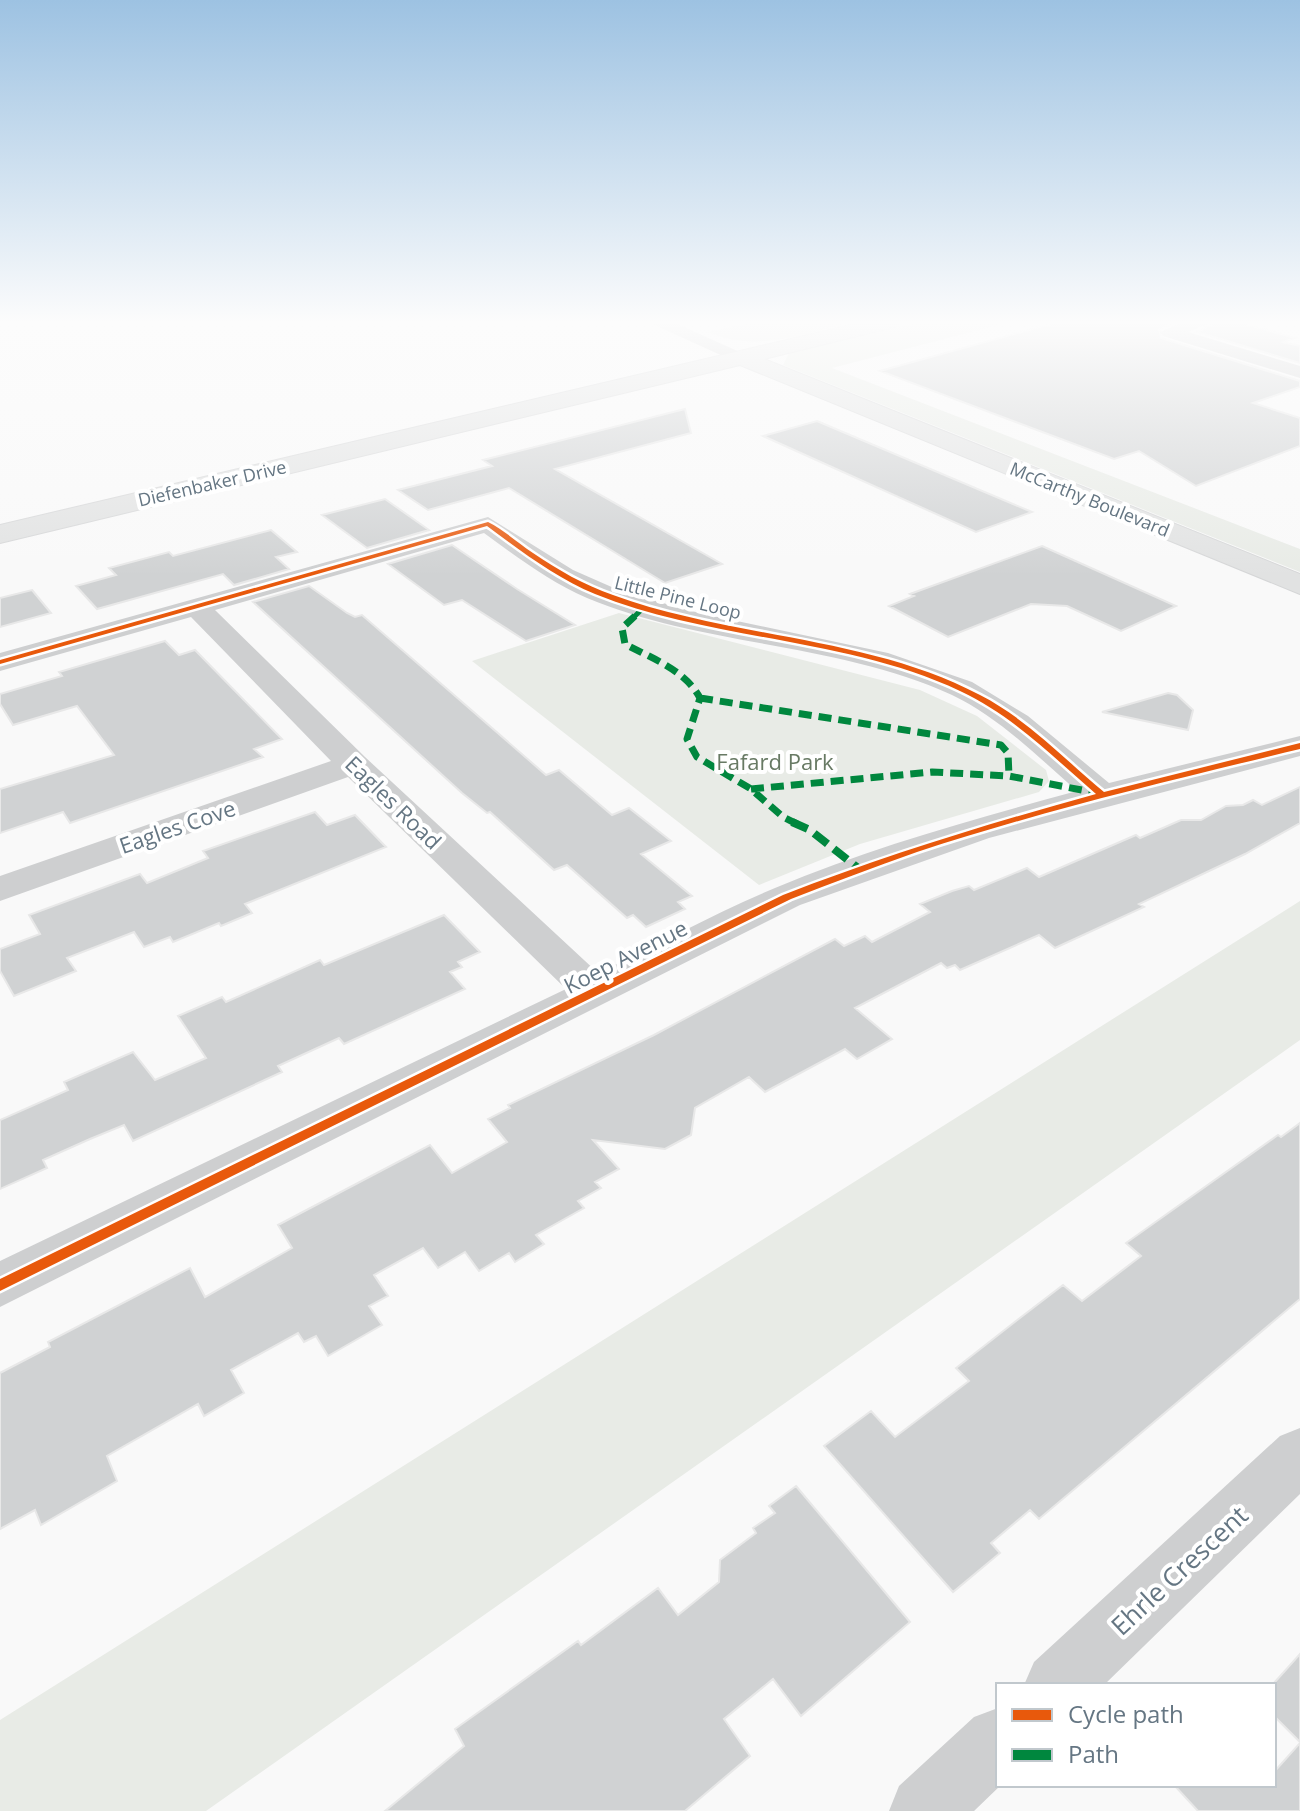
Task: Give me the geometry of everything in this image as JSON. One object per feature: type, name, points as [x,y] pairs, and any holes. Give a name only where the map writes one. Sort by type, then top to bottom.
[{"type":"main road","name":"Diefenbaker Drive","points":[[0,534],[538,407]]},
{"type":"main road","name":"McCarthy Boulevard","points":[[862,407],[1300,585]]},
{"type":"street","name":"Little Pine Loop","points":[[0,662],[488,524],[549,569],[612,598],[870,660],[961,688],[992,704],[1102,795]]},
{"type":"street","name":"Eagles Road","points":[[197,607],[353,764],[595,993]]},
{"type":"street","name":"Koep Avenue","points":[[0,1285],[787,897],[858,868],[1102,795],[1300,746]]},
{"type":"street","name":"Eagles Cove","points":[[0,889],[353,764]]},
{"type":"street","name":"Ehrle Crescent","points":[[1059,1683],[1300,1455]]},
{"type":"street","points":[[924,1811],[996,1743]]},
{"type":"green space","points":[[887,407],[932,407],[1300,549],[1300,572]]},
{"type":"green space","name":"Fafard Park","points":[[619,613],[920,690],[977,716],[1046,770],[1049,781],[1039,792],[860,844],[759,885],[472,661]]},
{"type":"green space","points":[[1300,901],[1300,1040],[206,1811],[0,1811],[0,1720]]},
{"type":"building","points":[[974,407],[1264,407],[1300,418],[1300,446],[1196,486],[1139,451],[1114,459]]},
{"type":"building","points":[[685,409],[691,433],[555,469],[722,564],[665,583],[509,488],[428,510],[398,490],[492,466],[483,460]]},
{"type":"building","points":[[817,421],[1032,512],[976,532],[763,436]]},
{"type":"building","points":[[385,499],[429,530],[367,548],[322,515]]},
{"type":"building","points":[[271,530],[297,552],[276,557],[289,569],[234,585],[223,574],[97,609],[76,586],[116,575],[109,568],[169,552],[173,556]]},
{"type":"building","points":[[452,545],[575,625],[526,641],[462,600],[444,605],[388,564]]},
{"type":"building","points":[[1042,546],[1176,606],[1121,631],[1067,606],[1031,604],[948,637],[889,606],[914,596],[910,594]]},
{"type":"building","points":[[309,586],[347,613],[355,617],[362,615],[546,775],[559,770],[612,815],[629,808],[671,841],[641,854],[692,896],[678,902],[685,909],[646,927],[633,915],[627,918],[567,865],[554,870],[490,812],[487,813],[462,793],[253,602]]},
{"type":"building","points":[[32,590],[51,613],[0,627],[0,598]]},
{"type":"building","points":[[165,641],[179,655],[195,650],[282,739],[254,749],[263,757],[70,823],[63,812],[0,833],[0,789],[114,755],[77,706],[13,725],[0,704],[0,694],[62,676],[59,672]]},
{"type":"building","points":[[1168,693],[1177,695],[1193,710],[1188,730],[1102,712]]},
{"type":"building","points":[[1300,787],[1300,823],[1245,854],[1139,904],[1144,907],[1055,948],[1039,935],[960,970],[955,965],[947,968],[941,963],[855,1008],[892,1039],[857,1059],[845,1049],[765,1092],[749,1077],[695,1108],[691,1135],[665,1149],[593,1140],[619,1169],[595,1182],[601,1188],[578,1201],[584,1208],[536,1235],[544,1244],[515,1262],[509,1253],[479,1271],[465,1252],[438,1268],[423,1248],[374,1275],[388,1296],[369,1306],[382,1325],[328,1356],[316,1336],[304,1342],[298,1333],[231,1370],[244,1393],[204,1416],[198,1404],[107,1456],[117,1481],[41,1525],[35,1510],[0,1529],[0,1373],[50,1347],[48,1342],[190,1268],[205,1297],[292,1248],[278,1225],[430,1145],[452,1173],[507,1142],[488,1119],[510,1108],[508,1105],[654,1035],[835,939],[844,946],[865,936],[872,942],[930,912],[920,904],[952,891],[969,886],[974,890],[1027,868],[1039,877],[1136,835],[1140,838],[1181,820],[1201,820],[1226,806],[1243,805],[1253,800],[1262,805]]},
{"type":"building","points":[[315,812],[327,825],[355,815],[386,847],[245,904],[252,913],[221,926],[219,923],[173,942],[170,937],[144,947],[134,932],[67,958],[76,971],[14,996],[0,971],[0,949],[40,934],[29,915],[140,874],[147,883],[208,858],[203,851]]},
{"type":"building","points":[[444,915],[480,952],[458,962],[462,967],[450,972],[465,989],[344,1044],[339,1038],[278,1066],[282,1072],[133,1141],[124,1125],[90,1139],[43,1160],[47,1168],[0,1189],[0,1120],[68,1090],[64,1082],[133,1052],[155,1080],[206,1058],[178,1016],[222,997],[226,1002],[320,960],[324,965]]},
{"type":"building","points":[[1300,1123],[1300,1299],[1039,1519],[1030,1510],[991,1543],[1000,1553],[953,1592],[824,1446],[871,1411],[895,1437],[969,1381],[956,1368],[1016,1321],[1063,1285],[1082,1301],[1141,1256],[1126,1243],[1278,1135],[1281,1137]]},
{"type":"building","points":[[796,1486],[910,1622],[801,1716],[773,1679],[724,1719],[750,1756],[685,1811],[385,1811],[464,1746],[455,1729],[578,1641],[581,1645],[658,1588],[678,1615],[719,1582],[720,1560],[756,1533],[753,1528],[775,1513],[769,1506]]},
{"type":"building","points":[[1300,1654],[1300,1742],[1276,1718],[1274,1683]]},
{"type":"building","points":[[1300,1743],[1300,1811],[1198,1811],[1176,1787],[1276,1787],[1276,1770]]},
{"type":"marked path","points":[[644,607],[622,628],[625,644],[692,683],[700,698],[687,739],[697,757],[751,789],[783,817],[810,830],[858,868]]},
{"type":"marked path","points":[[700,698],[1001,745],[1008,753],[1009,776]]},
{"type":"marked path","points":[[751,789],[932,772],[1009,776],[1092,792]]},
{"type":"cycle path","points":[[0,662],[488,524],[563,575],[613,598],[655,611],[877,659],[961,688],[1017,722],[1102,795]]},
{"type":"cycle path","points":[[0,1285],[787,897],[976,830],[1105,794],[1300,746]]}]
